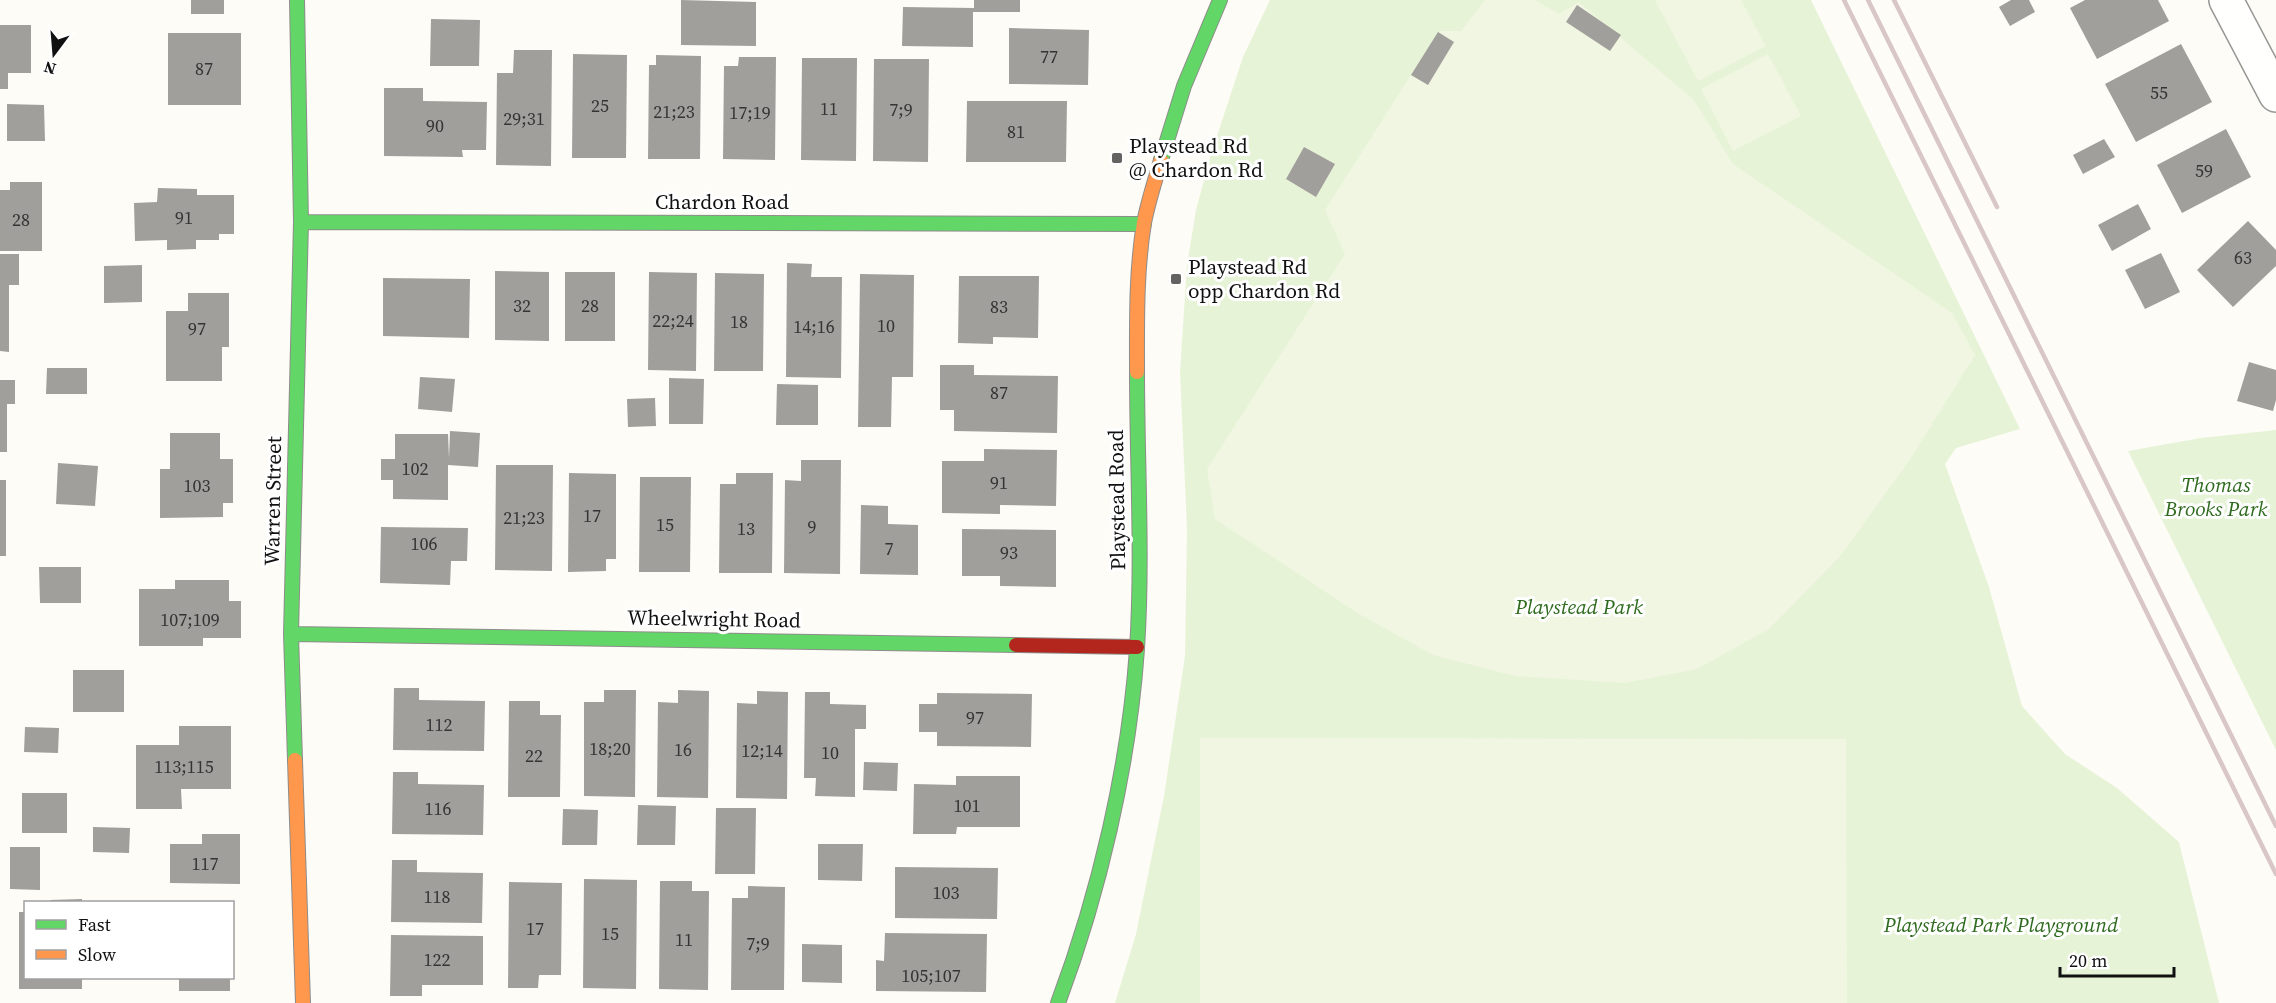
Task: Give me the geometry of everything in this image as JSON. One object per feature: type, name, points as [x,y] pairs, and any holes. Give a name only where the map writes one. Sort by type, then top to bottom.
[{"type":"street","name":"Warren Street","points":[[297,0],[301,222],[291,634],[303,1003]]},
{"type":"street","name":"Playstead Road","points":[[1058,1003],[1072,968],[1097,877],[1124,764],[1132,707],[1137,647],[1140,550],[1136,449],[1138,297],[1144,224],[1166,142],[1196,51],[1220,0]]},
{"type":"street","points":[[2226,0],[2276,95]]},
{"type":"street","name":"Chardon Road","points":[[301,222],[1144,224]]},
{"type":"street","name":"Wheelwright Road","points":[[291,634],[1137,647]]},
{"type":"green space","name":"Playstead Park","points":[[1270,0],[1811,0],[2020,429],[1956,448],[1945,464],[1989,587],[2022,706],[2065,754],[2117,788],[2179,842],[2219,1003],[1115,1003],[1136,934],[1164,796],[1185,656],[1187,529],[1180,372],[1187,265],[1196,210],[1211,154],[1243,57]]},
{"type":"green space","points":[[1485,0],[1535,0],[1559,14],[1579,2],[1694,100],[1733,164],[1952,313],[1975,355],[1909,461],[1842,554],[1769,629],[1697,669],[1625,683],[1515,676],[1433,655],[1359,614],[1215,519],[1207,469],[1345,254],[1325,210],[1439,31],[1461,31]]},
{"type":"green space","points":[[1655,0],[1741,0],[1766,46],[1698,81]]},
{"type":"green space","points":[[1768,54],[1801,116],[1733,151],[1701,89]]},
{"type":"green space","name":"Thomas Brooks Park","points":[[2276,430],[2276,750],[2128,451],[2201,438]]},
{"type":"green space","points":[[1200,738],[1846,739],[1847,1003],[1200,1003]]},
{"type":"building","points":[[191,0],[224,0],[224,14],[191,14]]},
{"type":"building","points":[[681,0],[756,2],[756,46],[681,45]]},
{"type":"building","points":[[974,0],[1020,0],[1020,12],[973,12],[973,47],[902,46],[903,7],[974,8]]},
{"type":"building","points":[[2011,0],[2029,0],[2035,12],[2010,26],[1999,7]]},
{"type":"building","points":[[2085,0],[2158,0],[2169,21],[2097,59],[2070,8]]},
{"type":"building","points":[[1577,5],[1621,35],[1610,51],[1566,22]]},
{"type":"building","points":[[431,19],[480,20],[479,66],[430,66]]},
{"type":"building","points":[[0,25],[31,25],[31,73],[8,73],[8,89],[0,89]]},
{"type":"building","points":[[1009,28],[1089,30],[1088,85],[1009,84]]},
{"type":"building","points":[[1438,32],[1454,42],[1428,85],[1411,75]]},
{"type":"building","points":[[168,33],[241,33],[241,105],[168,105]]},
{"type":"building","points":[[2181,44],[2212,102],[2136,142],[2105,84]]},
{"type":"building","points":[[514,50],[552,50],[551,166],[496,165],[497,73],[513,73]]},
{"type":"building","points":[[573,54],[627,55],[626,158],[572,158]]},
{"type":"building","points":[[656,55],[701,56],[700,159],[648,159],[649,65],[656,65]]},
{"type":"building","points":[[739,57],[776,57],[775,160],[723,159],[724,66],[738,66]]},
{"type":"building","points":[[802,58],[857,58],[856,161],[801,160]]},
{"type":"building","points":[[874,59],[929,59],[928,162],[873,161]]},
{"type":"building","points":[[384,88],[423,88],[423,101],[487,102],[486,150],[462,150],[463,157],[384,156]]},
{"type":"building","points":[[967,101],[1067,101],[1066,162],[966,162]]},
{"type":"building","points":[[7,104],[44,105],[45,141],[7,141]]},
{"type":"building","points":[[2226,129],[2251,177],[2182,213],[2157,165]]},
{"type":"building","points":[[2104,139],[2115,157],[2083,174],[2073,155]]},
{"type":"building","points":[[1304,147],[1335,164],[1316,197],[1286,179]]},
{"type":"building","points":[[10,182],[42,182],[42,251],[0,251],[0,190],[10,190]]},
{"type":"building","points":[[158,188],[197,189],[197,195],[234,195],[234,234],[219,234],[219,240],[196,240],[196,249],[167,250],[167,240],[135,241],[134,203],[157,202]]},
{"type":"building","points":[[2138,204],[2151,229],[2112,251],[2098,225]]},
{"type":"building","points":[[2248,221],[2276,250],[2276,266],[2233,307],[2197,270]]},
{"type":"building","points":[[2161,253],[2180,292],[2145,309],[2125,270]]},
{"type":"building","points":[[0,254],[19,254],[19,285],[9,285],[9,352],[0,351]]},
{"type":"building","points":[[787,263],[812,264],[811,277],[842,277],[841,378],[786,377]]},
{"type":"building","points":[[142,265],[142,302],[104,303],[104,266]]},
{"type":"building","points":[[495,271],[549,272],[549,341],[495,340]]},
{"type":"building","points":[[565,272],[615,272],[615,341],[565,341]]},
{"type":"building","points":[[649,272],[697,273],[696,371],[648,370]]},
{"type":"building","points":[[715,273],[764,274],[763,371],[714,371]]},
{"type":"building","points":[[860,274],[914,275],[913,377],[892,377],[891,427],[858,427]]},
{"type":"building","points":[[959,276],[1039,276],[1038,338],[993,337],[993,344],[958,343]]},
{"type":"building","points":[[383,278],[470,279],[469,338],[383,336]]},
{"type":"building","points":[[188,293],[229,293],[229,347],[222,347],[222,381],[166,381],[166,311],[188,311]]},
{"type":"building","points":[[2249,362],[2276,370],[2276,400],[2273,411],[2237,401]]},
{"type":"building","points":[[940,365],[974,365],[974,375],[1058,376],[1057,433],[954,431],[954,410],[940,410]]},
{"type":"building","points":[[47,368],[87,368],[87,394],[46,394]]},
{"type":"building","points":[[420,377],[455,379],[452,412],[418,409]]},
{"type":"building","points":[[669,378],[704,379],[703,424],[669,424]]},
{"type":"building","points":[[0,380],[15,380],[15,404],[7,404],[7,452],[0,452]]},
{"type":"building","points":[[777,384],[818,385],[818,425],[776,425]]},
{"type":"building","points":[[655,398],[656,426],[628,427],[627,399]]},
{"type":"building","points":[[450,431],[480,433],[478,467],[448,465],[448,500],[393,499],[393,480],[381,480],[381,459],[395,459],[395,434],[448,434],[449,458]]},
{"type":"building","points":[[170,433],[220,433],[220,459],[233,459],[233,503],[223,503],[223,517],[160,518],[160,469],[170,469]]},
{"type":"building","points":[[984,449],[1057,450],[1056,506],[1000,505],[1000,514],[942,513],[942,461],[984,461]]},
{"type":"building","points":[[801,460],[841,460],[840,574],[784,573],[785,480],[801,481]]},
{"type":"building","points":[[58,463],[98,466],[95,506],[56,504]]},
{"type":"building","points":[[496,465],[553,465],[552,571],[495,570]]},
{"type":"building","points":[[569,473],[616,474],[616,559],[606,559],[606,571],[568,572]]},
{"type":"building","points":[[736,473],[773,473],[772,573],[719,573],[720,484],[736,484]]},
{"type":"building","points":[[640,477],[691,477],[690,572],[639,572]]},
{"type":"building","points":[[0,480],[6,480],[6,556],[0,556]]},
{"type":"building","points":[[861,505],[888,506],[888,524],[918,525],[918,575],[860,574]]},
{"type":"building","points":[[381,527],[468,528],[467,561],[451,561],[450,585],[380,583]]},
{"type":"building","points":[[962,529],[1056,530],[1056,587],[1000,586],[1000,576],[962,576]]},
{"type":"building","points":[[39,567],[81,567],[81,603],[40,603]]},
{"type":"building","points":[[175,580],[229,580],[229,601],[241,601],[241,638],[203,638],[203,646],[139,646],[139,589],[175,589]]},
{"type":"building","points":[[73,670],[124,670],[124,712],[73,712]]},
{"type":"building","points":[[394,688],[419,688],[419,700],[485,701],[484,751],[393,750]]},
{"type":"building","points":[[604,690],[636,690],[635,797],[584,796],[584,702],[604,702]]},
{"type":"building","points":[[678,690],[709,691],[708,798],[657,797],[658,702],[678,703]]},
{"type":"building","points":[[757,691],[788,692],[787,799],[736,798],[737,703],[757,704]]},
{"type":"building","points":[[805,692],[830,692],[830,704],[866,705],[866,729],[855,729],[855,797],[815,796],[816,778],[804,778]]},
{"type":"building","points":[[937,693],[1032,694],[1031,747],[937,746],[937,732],[919,732],[919,704],[937,704]]},
{"type":"building","points":[[509,701],[540,701],[540,715],[561,715],[560,797],[508,797]]},
{"type":"building","points":[[179,726],[231,726],[231,789],[181,789],[182,809],[136,809],[136,745],[179,745]]},
{"type":"building","points":[[25,727],[59,728],[58,753],[24,752]]},
{"type":"building","points":[[864,762],[898,763],[897,791],[863,790]]},
{"type":"building","points":[[393,772],[418,772],[418,784],[484,785],[483,835],[392,834]]},
{"type":"building","points":[[956,776],[1020,776],[1020,827],[957,827],[956,834],[913,834],[914,784],[956,785]]},
{"type":"building","points":[[22,793],[67,793],[67,833],[22,833]]},
{"type":"building","points":[[638,805],[676,806],[675,845],[637,845]]},
{"type":"building","points":[[716,808],[756,808],[755,874],[715,874]]},
{"type":"building","points":[[563,809],[598,810],[597,845],[562,845]]},
{"type":"building","points":[[93,827],[130,828],[129,853],[93,852]]},
{"type":"building","points":[[202,834],[240,834],[240,884],[170,883],[170,844],[202,844]]},
{"type":"building","points":[[818,844],[863,844],[862,881],[818,880]]},
{"type":"building","points":[[10,847],[40,847],[40,890],[10,889]]},
{"type":"building","points":[[392,860],[417,860],[417,872],[483,873],[482,923],[391,922]]},
{"type":"building","points":[[895,867],[998,868],[997,919],[895,918]]},
{"type":"building","points":[[584,879],[637,880],[636,989],[583,988]]},
{"type":"building","points":[[660,881],[692,881],[692,891],[709,891],[708,990],[659,989]]},
{"type":"building","points":[[509,882],[562,883],[561,975],[539,975],[538,988],[508,988]]},
{"type":"building","points":[[748,886],[785,887],[784,990],[731,990],[732,898],[748,898]]},
{"type":"building","points":[[82,899],[82,901],[50,901]]},
{"type":"building","points":[[19,912],[24,912],[24,979],[82,979],[82,989],[19,989]]},
{"type":"building","points":[[885,933],[987,934],[986,992],[876,991],[876,960],[884,961]]},
{"type":"building","points":[[391,935],[483,936],[483,985],[422,985],[422,996],[390,996]]},
{"type":"building","points":[[802,944],[842,945],[842,983],[802,982]]},
{"type":"building","points":[[179,979],[230,979],[230,991],[179,991]]},
{"type":"railway","points":[[1844,0],[2276,874]]},
{"type":"railway","points":[[1868,0],[2276,826]]},
{"type":"railway","points":[[1894,0],[1997,207]]},
{"type":"traffic: fast","points":[[295,760],[291,634],[301,222],[297,0]]},
{"type":"traffic: fast","points":[[1161,160],[1184,86],[1220,0]]},
{"type":"traffic: fast","points":[[301,222],[1144,224]]},
{"type":"traffic: fast","points":[[1058,1003],[1087,918],[1110,829],[1133,693],[1140,580],[1137,372]]},
{"type":"traffic: fast","points":[[291,634],[1016,645]]},
{"type":"traffic: slow","points":[[1137,372],[1141,241],[1161,160]]},
{"type":"traffic: slow","points":[[295,760],[303,1003]]},
{"type":"traffic: jam","points":[[1016,645],[1137,647]]},
{"type":"place","name":"Playstead Rd @ Chardon Rd","points":[[1117,158]]},
{"type":"place","name":"Playstead Rd opp Chardon Rd","points":[[1176,279]]},
{"type":"park label","name":"Playstead Park Playground","points":[[2001,925]]}]
